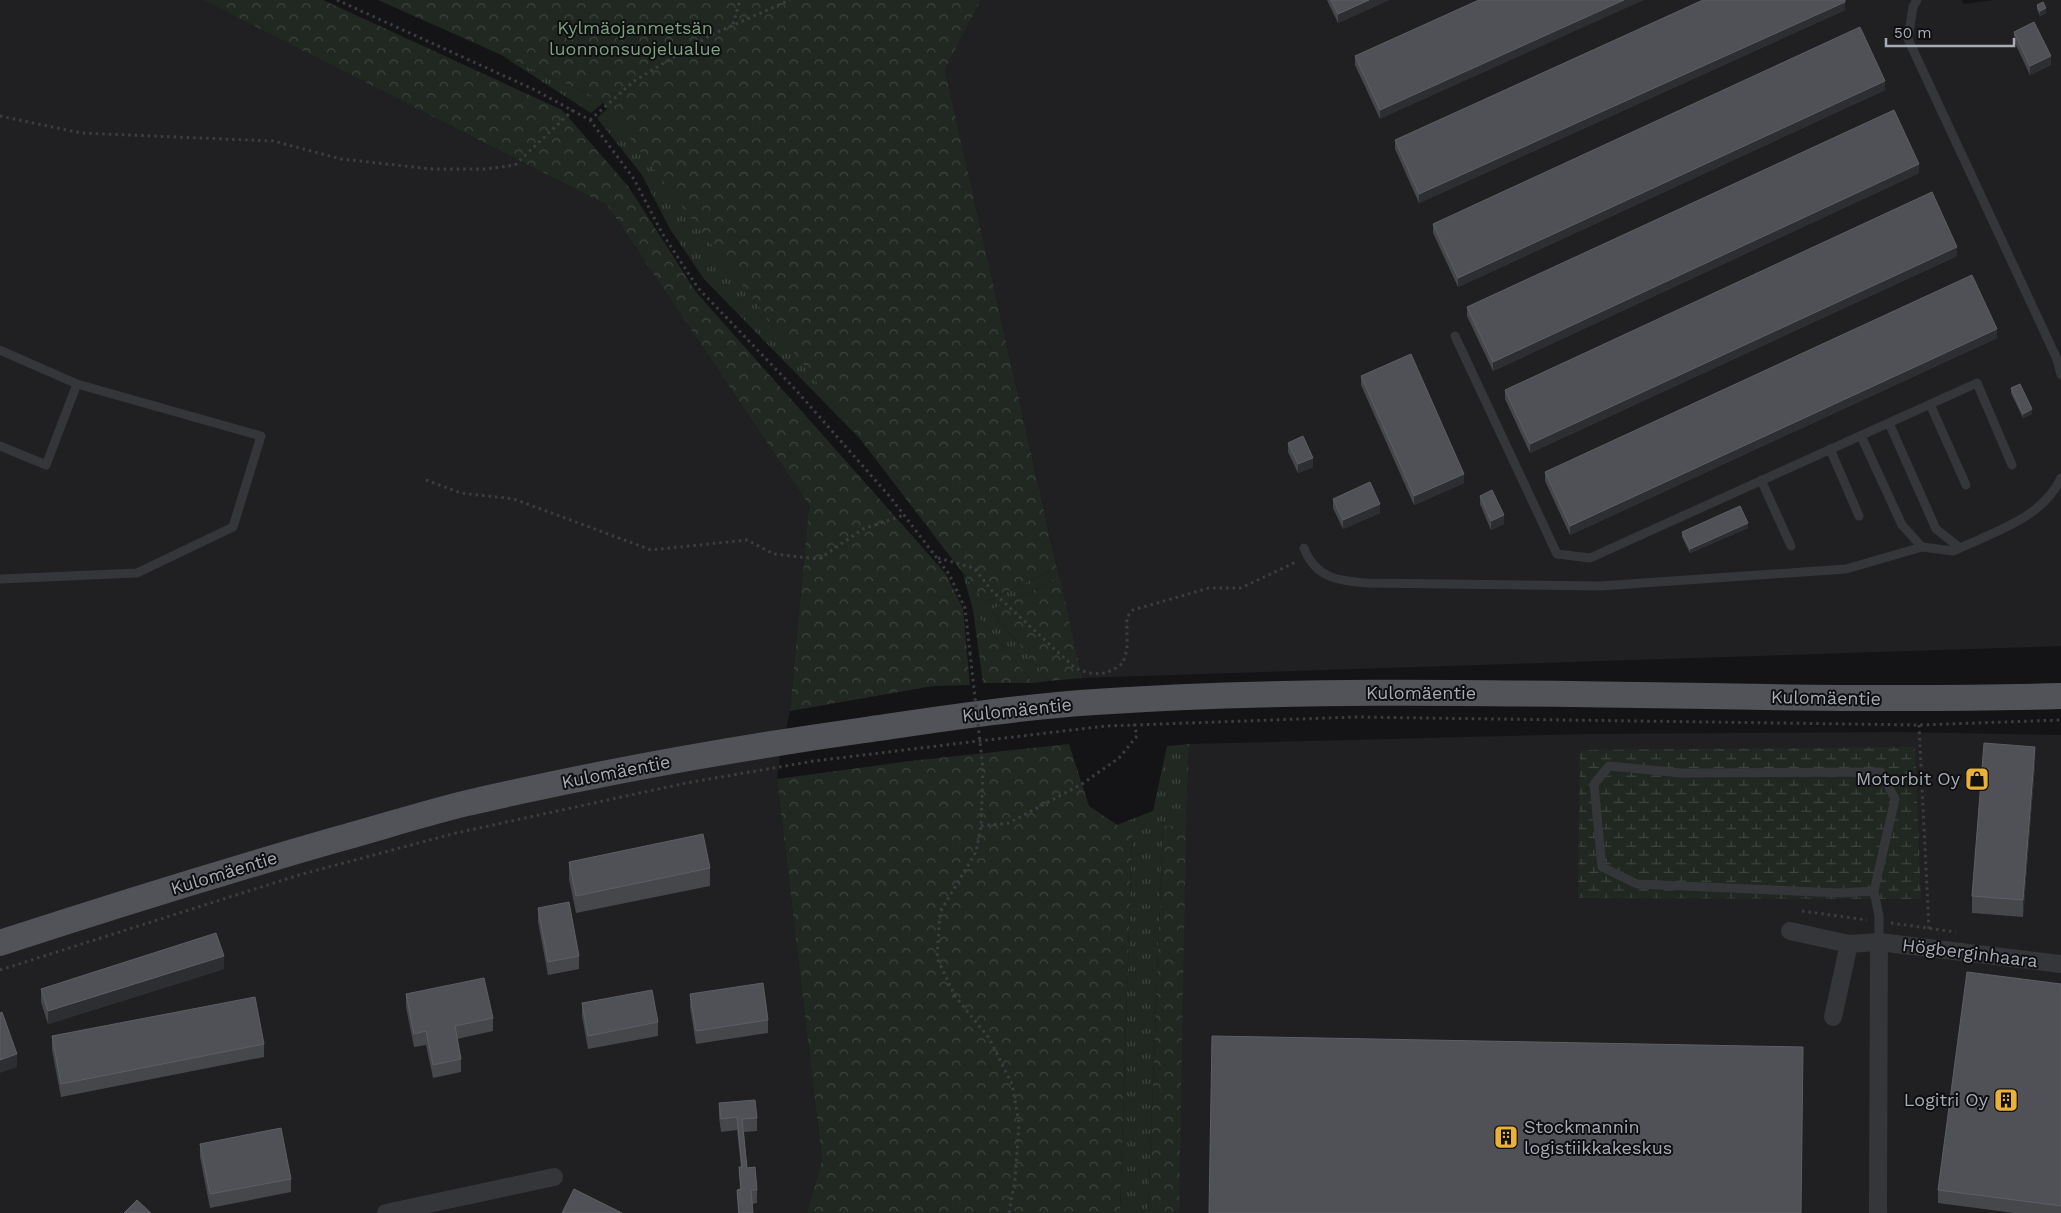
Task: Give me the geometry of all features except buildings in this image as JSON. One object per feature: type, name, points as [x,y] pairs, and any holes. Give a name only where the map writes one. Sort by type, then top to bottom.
[{"type":"main road","name":"Kulomäentie","points":[[0,943],[255,863],[458,805],[601,774],[773,743],[930,720],[1133,712],[1337,694],[1464,693],[1934,700],[2061,696]]},
{"type":"street","name":"Högberginhaara","points":[[1790,931],[1849,944],[1879,942],[2061,964]]},
{"type":"street","points":[[1878,1213],[1879,942]]},
{"type":"street","points":[[1832,1017],[1849,944]]},
{"type":"street","points":[[386,1213],[554,1177]]},
{"type":"lane","points":[[1917,0],[1913,7],[1908,39],[2057,359],[2061,375]]},
{"type":"lane","points":[[1455,336],[1557,554],[1590,558],[1976,383],[2012,464]]},
{"type":"lane","points":[[0,350],[77,384],[261,436],[233,527],[137,573],[0,579]]},
{"type":"lane","points":[[0,446],[46,465],[77,384]]},
{"type":"lane","points":[[1930,404],[1966,485]]},
{"type":"lane","points":[[1889,423],[1936,529],[1960,548]]},
{"type":"lane","points":[[1861,436],[1902,525],[1922,547]]},
{"type":"lane","points":[[1830,449],[1859,516]]},
{"type":"lane","points":[[1306,552],[1319,572],[1339,580],[1367,583],[1600,586],[1846,569],[1922,547],[1953,551],[2023,518],[2056,489],[2061,478]]},
{"type":"lane","points":[[1761,480],[1791,546]]},
{"type":"lane","points":[[1874,891],[1841,893],[1638,884],[1602,867],[1594,784],[1609,766],[1681,773],[1881,772],[1895,798],[1874,891],[1879,922],[1879,942]]},
{"type":"path","points":[[337,0],[533,89],[590,120],[634,179],[662,233],[698,288],[795,389],[904,515],[949,574],[965,608],[983,769],[981,826],[976,852],[940,912],[937,958],[955,996],[989,1038],[1012,1084],[1019,1123],[1015,1180],[1009,1213]]},
{"type":"path","points":[[733,25],[740,0]]},
{"type":"path","points":[[590,120],[634,81],[711,34],[790,0]]},
{"type":"path","points":[[0,116],[80,133],[273,141],[340,159],[432,169],[486,169],[515,165],[573,110]]},
{"type":"path","points":[[426,480],[461,493],[514,499],[651,550],[747,540],[774,554],[819,559],[863,529],[904,515]]},
{"type":"path","points":[[937,558],[974,568],[993,592],[1076,668],[1101,674],[1123,663],[1127,649],[1127,618],[1133,610],[1209,588],[1241,588],[1306,552]]},
{"type":"path","points":[[981,826],[1009,823],[1082,784],[1119,758],[1136,736],[1133,712]]},
{"type":"path","points":[[0,970],[299,875],[456,833],[545,812],[686,783],[814,762],[1106,726],[1133,712],[1919,725],[2061,720]]},
{"type":"path","points":[[1919,725],[1929,928]]},
{"type":"path","points":[[1802,911],[1959,933]]},
{"type":"shaded area","points":[[0,0],[203,0],[607,205],[809,505],[790,711],[780,755],[777,779],[822,1160],[807,1213],[0,1213]]},
{"type":"shaded area","points":[[981,0],[1962,0],[1964,4],[1994,0],[2061,0],[2061,646],[1082,678],[945,69]]},
{"type":"shaded area","points":[[1897,732],[2061,735],[2061,1213],[1177,1213],[1180,965],[1189,744],[1588,734]]},
{"type":"green space","points":[[203,0],[323,0],[562,110],[628,186],[696,292],[946,574],[963,609],[970,685],[933,686],[790,711],[809,505],[607,205]]},
{"type":"green space","name":"Kylmäojanmetsän luonnonsuojelualue","points":[[378,0],[981,0],[945,69],[1057,568],[985,602],[600,99]]},
{"type":"green space","points":[[501,55],[600,99],[603,103],[591,113]]},
{"type":"green space","points":[[608,108],[862,441],[704,279],[670,229],[642,175],[597,118]]},
{"type":"green space","points":[[1057,568],[1060,578],[991,610],[1049,681],[1033,683],[973,610],[963,574],[985,602]]},
{"type":"green space","points":[[1060,578],[1082,678],[1049,681],[991,610]]},
{"type":"green space","points":[[973,610],[1033,683],[983,683]]},
{"type":"green space","points":[[1069,744],[1089,806],[1132,835],[1120,1213],[807,1213],[822,1160],[777,779],[910,761]]},
{"type":"green space","points":[[1189,744],[1186,825],[1163,827],[1148,1213],[1120,1213],[1132,836],[1117,825],[1153,811],[1167,746]]},
{"type":"green space","points":[[1915,747],[1921,899],[1578,898],[1580,750]]},
{"type":"green space","points":[[1186,825],[1179,1213],[1148,1213],[1163,826]]},
{"type":"place","name":"Motorbit Oy","points":[[1977,779]]},
{"type":"place","name":"Logitri Oy","points":[[2006,1100]]},
{"type":"place","name":"Stockmannin logistiikkakeskus","points":[[1506,1137]]}]
